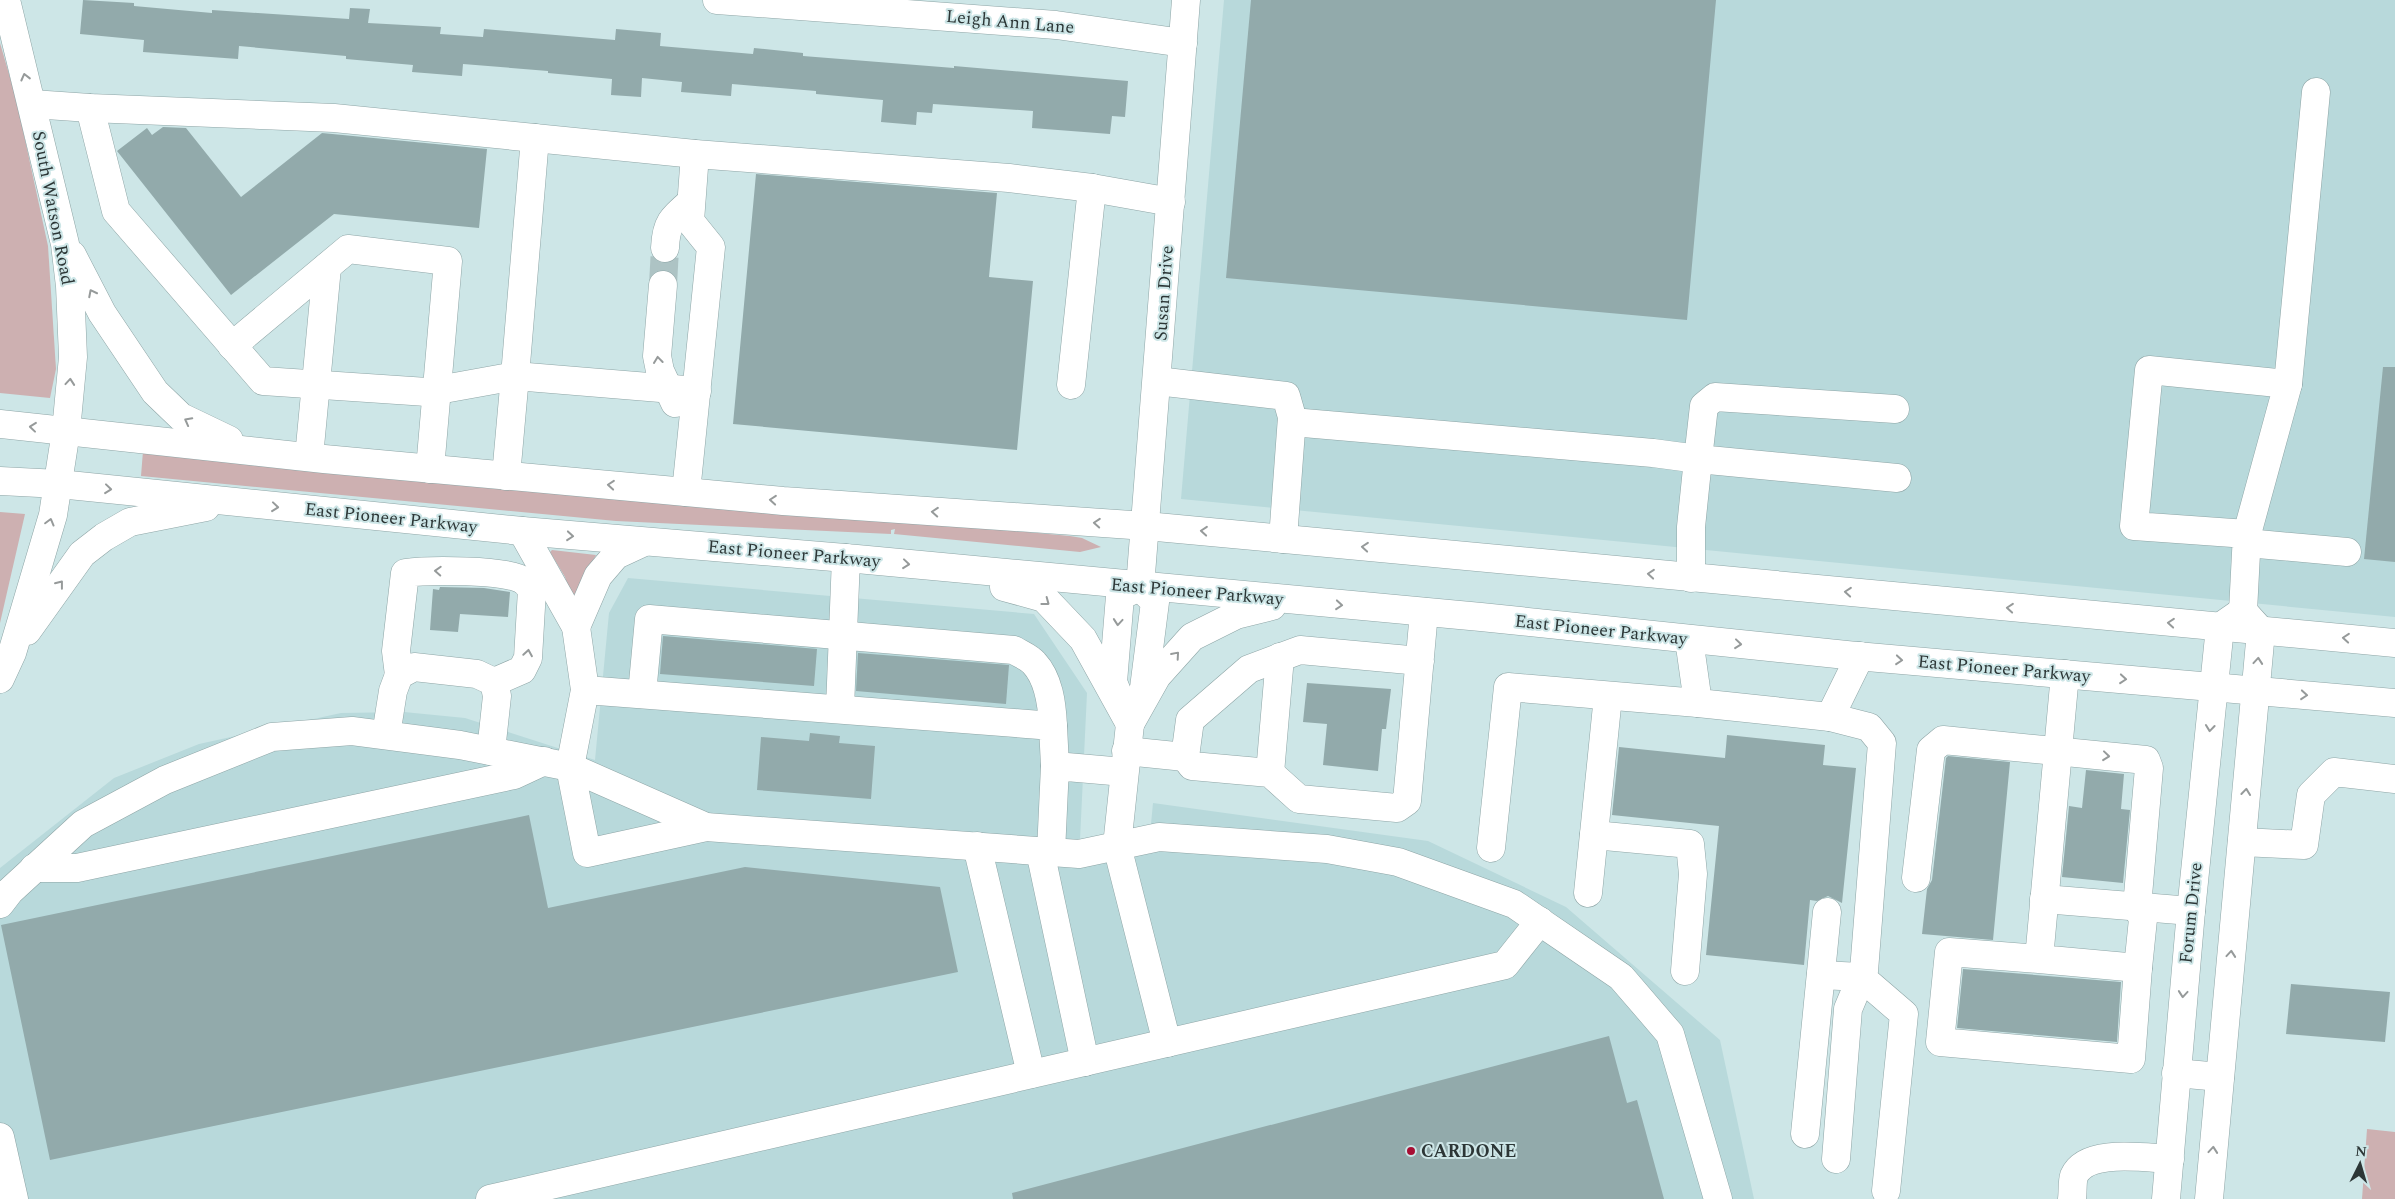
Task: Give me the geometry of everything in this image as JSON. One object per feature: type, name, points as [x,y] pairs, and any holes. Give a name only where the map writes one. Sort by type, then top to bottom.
[{"type":"main road","name":"South Watson Road","points":[[0,679],[12,652],[41,556],[59,484],[73,357],[70,286],[65,244],[6,0]]},
{"type":"main road","name":"Leigh Ann Lane","points":[[717,0],[886,6],[1056,25],[1183,43]]},
{"type":"main road","name":"Susan Drive","points":[[1140,587],[1186,0]]},
{"type":"main road","points":[[2209,1199],[2261,630],[2243,611],[2247,538],[2288,384],[2316,92]]},
{"type":"main road","points":[[32,104],[334,118],[695,154],[1009,178],[1092,188],[1171,202]]},
{"type":"main road","points":[[90,108],[116,210],[262,381],[427,392],[515,376],[697,390]]},
{"type":"main road","points":[[506,476],[535,138]]},
{"type":"main road","points":[[687,482],[711,247],[690,220],[695,154]]},
{"type":"main road","points":[[1071,385],[1092,188]]},
{"type":"main road","points":[[665,248],[666,232],[672,218],[691,202]]},
{"type":"main road","points":[[65,244],[102,313],[155,392],[180,417],[248,450]]},
{"type":"main road","points":[[232,346],[348,249],[448,261],[430,469]]},
{"type":"main road","points":[[309,457],[327,267]]},
{"type":"main road","points":[[663,285],[657,356],[660,372],[677,407],[681,423],[679,451],[687,482]]},
{"type":"main road","points":[[2288,384],[2149,370],[2134,526],[2247,538],[2347,552]]},
{"type":"main road","points":[[1157,381],[1286,396],[1292,422],[1282,539]]},
{"type":"main road","points":[[1691,578],[1691,527],[1704,406],[1715,396],[1895,409]]},
{"type":"main road","points":[[1292,422],[1653,453],[1698,460],[1897,478]]},
{"type":"main road","points":[[0,424],[506,476],[687,482],[783,501],[1146,526],[2395,643]]},
{"type":"main road","name":"East Pioneer Parkway","points":[[0,481],[59,484],[522,531],[846,558],[1140,587],[1424,612],[1860,656],[2395,703]]},
{"type":"main road","points":[[12,652],[82,554],[104,537],[130,522],[226,502]]},
{"type":"main road","points":[[522,531],[576,627],[585,690],[570,767],[587,853],[706,827],[1079,854],[1158,837],[1326,849],[1389,860],[1514,904],[1621,977],[1670,1034],[1718,1199]]},
{"type":"main road","points":[[576,627],[598,576],[616,555],[644,542]]},
{"type":"main road","points":[[840,708],[846,558]]},
{"type":"main road","points":[[933,566],[1044,598],[1083,639],[1130,724]]},
{"type":"main road","points":[[386,735],[393,692],[398,675],[396,651],[405,573],[424,571],[508,575],[524,580],[532,590],[528,658],[522,670],[494,682],[477,674],[414,667],[398,675]]},
{"type":"main road","points":[[1130,724],[1113,682],[1120,596],[1140,587]]},
{"type":"main road","points":[[1167,1043],[1117,846],[1130,724],[1157,676],[1192,637],[1236,615],[1291,601]]},
{"type":"main road","points":[[2220,627],[2243,611]]},
{"type":"main road","points":[[1420,661],[1300,650],[1250,668],[1190,720],[1185,757],[1192,766],[1270,773],[1299,799],[1397,808],[1407,801],[1420,661],[1424,612]]},
{"type":"main road","points":[[642,694],[649,619],[1014,650],[1034,662],[1050,696],[1053,726],[1054,766],[1046,851],[1085,1062]]},
{"type":"main road","name":"Forum Drive","points":[[2166,1199],[2190,912],[2220,627]]},
{"type":"main road","points":[[1689,639],[1698,703]]},
{"type":"main road","points":[[1830,716],[1860,656]]},
{"type":"main road","points":[[1270,773],[1280,657]]},
{"type":"main road","points":[[2039,959],[2064,674]]},
{"type":"main road","points":[[491,751],[497,696],[494,682]]},
{"type":"main road","points":[[1491,848],[1508,687],[1830,716],[1869,727],[1882,743],[1864,971],[1848,1009],[1836,1159]]},
{"type":"main road","points":[[585,690],[840,708],[1053,726]]},
{"type":"main road","points":[[1588,893],[1608,696]]},
{"type":"main road","points":[[0,904],[10,891],[83,824],[165,780],[272,737],[352,730],[544,761],[570,767],[706,827]]},
{"type":"main road","points":[[1916,878],[1931,750],[1943,740],[2146,760],[2149,768],[2137,908],[2144,919],[2138,968],[2132,1059],[1940,1042],[1949,952],[2138,968]]},
{"type":"main road","points":[[1054,766],[1185,757]]},
{"type":"main road","points":[[34,868],[77,868],[514,775],[544,761]]},
{"type":"main road","points":[[2242,842],[2304,845],[2311,795],[2334,772],[2395,779]]},
{"type":"main road","points":[[1594,835],[1690,844],[1693,874],[1684,971]]},
{"type":"main road","points":[[977,846],[1031,1074]]},
{"type":"main road","points":[[2044,899],[2190,912]]},
{"type":"main road","points":[[1805,1134],[1827,912]]},
{"type":"main road","points":[[490,1199],[1505,965],[1540,921]]},
{"type":"main road","points":[[1821,975],[1861,977],[1904,1014],[1886,1191]]},
{"type":"main road","points":[[2176,1073],[2220,1077]]},
{"type":"main road","points":[[0,1137],[14,1199]]},
{"type":"main road","points":[[2072,1199],[2074,1176],[2081,1166],[2091,1160],[2105,1157],[2170,1159]]},
{"type":"shaded area","points":[[1224,0],[2395,0],[2395,617],[1181,499]]},
{"type":"shaded area","points":[[0,43],[16,98],[48,246],[56,369],[50,398],[0,393]]},
{"type":"shaded area","points":[[143,451],[1070,536],[1082,538],[1101,547],[1080,552],[894,534],[895,529],[891,530],[891,534],[616,521],[141,476]]},
{"type":"shaded area","points":[[0,512],[25,514],[0,623]]},
{"type":"shaded area","points":[[552,550],[596,555],[574,597],[571,596],[565,577],[550,552]]},
{"type":"shaded area","points":[[628,578],[1034,614],[1087,693],[1080,840],[1149,845],[1153,803],[1428,841],[1566,907],[1720,1040],[1754,1199],[0,1199],[0,868],[114,778],[199,744],[341,713],[404,712],[465,718],[595,760],[609,613]]},
{"type":"shaded area","points":[[2367,1129],[2395,1132],[2395,1199],[2362,1199]]},
{"type":"building","points":[[83,0],[134,3],[134,6],[212,13],[212,10],[349,19],[350,8],[370,9],[368,23],[441,27],[440,34],[483,37],[484,29],[615,40],[616,29],[661,33],[660,46],[753,54],[754,48],[803,53],[803,56],[954,68],[954,66],[1128,81],[1125,117],[1112,116],[1110,134],[1032,128],[1033,111],[933,104],[932,113],[917,112],[916,125],[881,122],[883,100],[816,94],[816,91],[732,84],[731,96],[681,92],[682,82],[642,78],[641,97],[611,95],[612,79],[548,73],[548,71],[463,64],[462,76],[412,72],[413,65],[346,59],[346,56],[239,46],[238,59],[143,52],[144,40],[80,34]]},
{"type":"building","points":[[1251,0],[1716,0],[1687,320],[1226,278]]},
{"type":"building","points":[[163,127],[186,128],[241,197],[322,133],[487,149],[479,228],[334,214],[231,295],[117,151],[147,128],[152,135]]},
{"type":"building","points":[[756,174],[997,193],[989,277],[1033,281],[1017,450],[733,424]]},
{"type":"building","points":[[2383,367],[2395,367],[2395,562],[2364,559]]},
{"type":"building","points":[[440,587],[484,588],[510,592],[508,617],[460,614],[458,632],[430,630],[433,589],[439,590]]},
{"type":"building","points":[[663,636],[817,649],[814,686],[660,674]]},
{"type":"building","points":[[858,653],[1009,665],[1006,704],[856,691]]},
{"type":"building","points":[[1307,683],[1391,689],[1386,729],[1382,729],[1378,771],[1323,765],[1327,724],[1303,722]]},
{"type":"building","points":[[810,733],[840,736],[839,743],[875,746],[871,799],[757,790],[761,737],[809,741]]},
{"type":"building","points":[[1727,735],[1825,745],[1823,765],[1856,768],[1842,903],[1828,896],[1817,901],[1810,900],[1804,965],[1706,955],[1719,826],[1612,815],[1619,747],[1725,758]]},
{"type":"building","points":[[1948,756],[2010,762],[1993,940],[1922,934],[1927,889],[1932,880],[1946,758]]},
{"type":"building","points":[[2086,770],[2124,774],[2121,809],[2130,810],[2123,883],[2062,877],[2069,806],[2082,808]]},
{"type":"building","points":[[529,815],[548,908],[745,867],[940,887],[958,972],[50,1160],[1,925]]},
{"type":"building","points":[[1963,969],[2121,982],[2117,1042],[1957,1028]]},
{"type":"building","points":[[2291,984],[2390,992],[2385,1042],[2286,1034]]},
{"type":"building","name":"CARDONE","points":[[1609,1036],[1627,1103],[1637,1100],[1664,1199],[1013,1199],[1012,1193]]},
{"type":"tunnel","points":[[663,285],[665,248]]},
{"type":"place","name":"CARDONE","points":[[1411,1151]]}]
